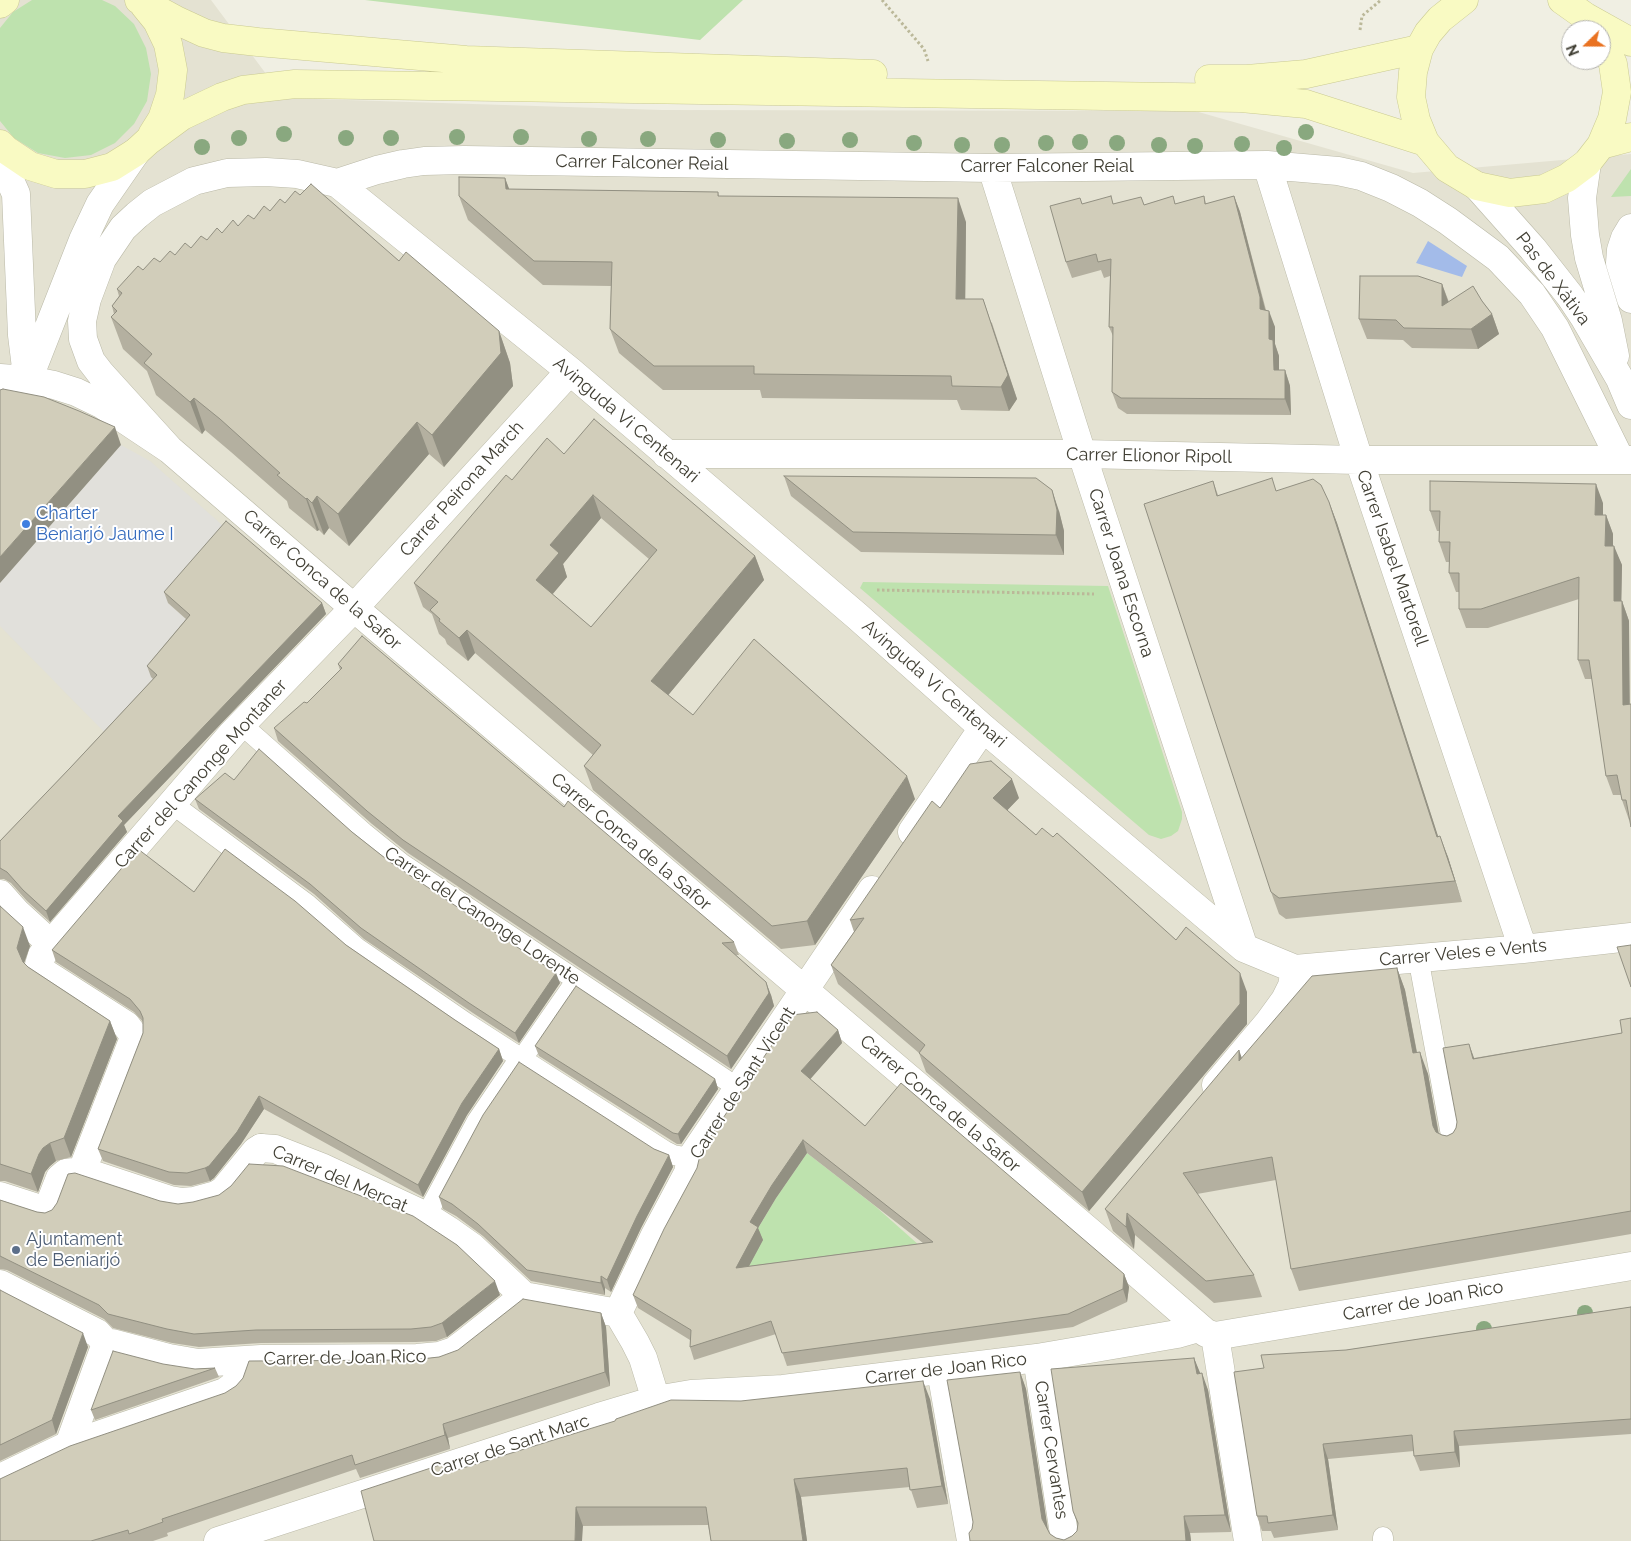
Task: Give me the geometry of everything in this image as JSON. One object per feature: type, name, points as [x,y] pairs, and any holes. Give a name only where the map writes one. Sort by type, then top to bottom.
[{"type":"main road","points":[[0,4],[5,0]]},
{"type":"main road","points":[[1464,0],[1452,8],[1428,33],[1419,50],[1413,72],[1411,97],[1416,120],[1425,142],[1447,168],[1476,186],[1510,193],[1544,189],[1567,178],[1594,154],[1631,137]]},
{"type":"main road","points":[[1562,0],[1585,20]]},
{"type":"main road","points":[[140,1],[204,33],[224,38],[466,60],[928,76],[1247,79],[1306,74],[1419,50]]},
{"type":"main road","points":[[140,1],[157,21],[168,44],[173,70],[170,95],[162,120],[142,146]]},
{"type":"main road","points":[[1611,34],[1631,42]]},
{"type":"main road","points":[[1594,154],[1612,119],[1617,92],[1611,60]]},
{"type":"main road","points":[[0,144],[30,166],[56,174],[85,174],[112,167],[182,116],[222,97],[243,90],[295,84],[1241,98],[1306,104],[1425,142]]},
{"type":"street","points":[[28,380],[100,204],[142,146]]},
{"type":"street","points":[[1594,154],[1582,198],[1582,217],[1593,274],[1608,321],[1620,379],[1631,404]]},
{"type":"street","points":[[0,158],[16,194],[22,335],[28,380]]},
{"type":"street","name":"Carrer Falconer Reial","points":[[337,183],[403,164],[424,161],[464,160],[992,168],[1267,165],[1338,171],[1361,176],[1392,188],[1420,203],[1448,220],[1498,258],[1532,294],[1556,328],[1626,459]]},
{"type":"street","name":"Carrer Isabel Martorell","points":[[1267,165],[1359,460],[1523,949]]},
{"type":"street","name":"Carrer Joana Escorna","points":[[992,168],[1082,454],[1244,948]]},
{"type":"street","name":"Avinguda Vi Centenari","points":[[169,449],[101,374],[91,361],[83,339],[82,321],[87,299],[102,260],[123,228],[137,215],[152,203],[194,181],[228,173],[266,172],[297,174],[337,183],[570,371],[858,616],[983,728],[1244,948],[1295,969]]},
{"type":"street","name":"Pas de Xàtiva","points":[[1476,186],[1533,248],[1552,272],[1584,317],[1620,379]]},
{"type":"street","points":[[1631,228],[1621,250],[1620,263],[1631,299]]},
{"type":"street","name":"Carrer Peirona March","points":[[354,608],[570,371]]},
{"type":"street","name":"Carrer Conca de la Safor","points":[[0,378],[28,380],[69,390],[103,405],[169,449],[804,989],[1097,1225],[1207,1332]]},
{"type":"street","name":"Carrer Elionor Ripoll","points":[[666,454],[1082,454],[1359,460],[1626,459]]},
{"type":"street","name":"Carrer del Canonge Montaner","points":[[82,1171],[134,1040],[132,1033],[126,1025],[44,972],[40,965],[42,955],[171,803],[242,725],[354,608]]},
{"type":"street","name":"Carrer de Sant Vicent","points":[[618,1313],[655,1235],[688,1173],[691,1158],[983,728]]},
{"type":"street","points":[[0,894],[16,912],[51,944]]},
{"type":"street","name":"Carrer Veles e Vents","points":[[1295,969],[1523,949],[1631,937]]},
{"type":"street","points":[[1199,1105],[1269,1022],[1285,1000],[1292,986],[1295,969]]},
{"type":"street","name":"Carrer del Mercat","points":[[82,1171],[170,1200],[194,1202],[216,1195],[224,1190],[256,1151],[261,1148],[275,1149],[321,1167],[426,1216],[472,1247],[524,1296]]},
{"type":"street","points":[[0,1196],[47,1211],[60,1178],[66,1173],[82,1171]]},
{"type":"street","name":"Carrer de Joan Rico","points":[[691,1394],[782,1389],[1037,1358],[1177,1334],[1207,1332],[1631,1266]]},
{"type":"street","name":"Carrer de Joan Rico","points":[[0,1284],[97,1333],[108,1344],[115,1343],[188,1362],[207,1363],[261,1359],[417,1358],[439,1356],[454,1351],[524,1296]]},
{"type":"street","points":[[524,1296],[618,1313],[643,1358],[656,1400]]},
{"type":"street","points":[[1207,1332],[1248,1541]]},
{"type":"street","points":[[69,1445],[104,1349],[108,1344]]},
{"type":"street","name":"Carrer Cervantes","points":[[1037,1358],[1064,1534],[1069,1541]]},
{"type":"street","points":[[0,1478],[69,1445],[225,1392],[236,1382],[241,1361]]},
{"type":"street","name":"Carrer de Sant Marc","points":[[218,1541],[599,1417],[656,1400],[691,1394]]},
{"type":"lane","name":"Carrer del Canonge Lorente","points":[[242,725],[364,833],[401,863],[738,1088]]},
{"type":"lane","points":[[171,803],[307,904],[357,948],[519,1059],[530,1063],[665,1152],[691,1158]]},
{"type":"lane","points":[[1418,957],[1454,1146]]},
{"type":"lane","points":[[426,1216],[477,1121],[519,1059],[526,1053],[576,981]]},
{"type":"lane","points":[[937,1371],[968,1541]]},
{"type":"path","points":[[882,0],[924,49],[928,57],[928,76]]},
{"type":"path","points":[[858,616],[877,590],[1128,595]]},
{"type":"shaded area","points":[[0,0],[211,0],[284,98],[662,110],[1195,111],[1413,173],[1631,154],[1631,1541],[0,1541]]},
{"type":"shaded area","points":[[121,445],[150,461],[230,532],[168,603],[194,626],[161,687],[111,739],[0,626],[0,583]]},
{"type":"green space","points":[[32,0],[102,0],[115,6],[134,24],[146,48],[151,74],[147,101],[134,124],[115,143],[91,155],[65,158],[38,153],[14,138],[0,121],[0,28],[13,12]]},
{"type":"green space","points":[[365,0],[743,0],[700,40]]},
{"type":"green space","points":[[1631,169],[1631,196],[1611,197]]},
{"type":"green space","points":[[863,582],[1108,586],[1182,812],[1178,831],[1171,836],[1161,839],[1149,835],[860,588]]},
{"type":"green space","points":[[807,1153],[875,1206],[920,1246],[925,1258],[735,1267],[776,1198]]},
{"type":"water","points":[[1428,241],[1467,266],[1462,277],[1416,263]]},
{"type":"building","points":[[459,177],[505,178],[506,189],[718,192],[718,196],[958,198],[956,299],[983,299],[1008,375],[1001,387],[952,386],[951,376],[754,374],[754,366],[654,366],[610,329],[612,262],[534,261],[459,196]]},
{"type":"building","points":[[311,184],[399,261],[406,252],[499,331],[501,353],[432,435],[417,422],[338,514],[317,496],[312,503],[306,499],[277,475],[280,473],[220,419],[194,398],[190,402],[144,363],[152,354],[111,317],[117,311],[112,306],[122,293],[117,289],[138,266],[143,270],[154,258],[160,262],[170,251],[175,255],[185,243],[191,248],[201,236],[207,240],[217,228],[222,233],[233,220],[238,226],[248,215],[254,219],[264,206],[270,211],[280,199],[285,203],[295,191],[300,195]]},
{"type":"building","points":[[1111,196],[1113,204],[1141,197],[1144,205],[1173,196],[1175,204],[1204,196],[1205,204],[1234,196],[1260,297],[1260,309],[1269,311],[1269,339],[1273,340],[1274,370],[1285,370],[1285,399],[1121,398],[1112,392],[1113,327],[1109,327],[1111,259],[1098,262],[1096,254],[1066,262],[1050,206],[1080,198],[1082,204]]},
{"type":"building","points":[[1360,276],[1418,276],[1442,284],[1442,306],[1473,286],[1492,314],[1471,329],[1404,328],[1396,320],[1359,319]]},
{"type":"building","name":"Charter Beniarjó Jaume I","points":[[0,390],[44,397],[115,427],[0,557]]},
{"type":"building","points":[[594,419],[755,556],[651,681],[693,715],[754,639],[907,776],[807,921],[772,926],[584,766],[601,745],[467,630],[459,638],[439,621],[440,619],[430,610],[438,602],[414,583],[506,475],[512,480],[547,438],[564,454]],"holes":[[[593,495],[657,550],[591,627],[536,580],[559,553],[550,545]]]},
{"type":"building","points":[[784,476],[1036,478],[1052,490],[1057,510],[1056,535],[853,532]]},
{"type":"building","points":[[1272,478],[1276,491],[1313,479],[1321,485],[1329,502],[1437,837],[1440,836],[1455,881],[1279,898],[1271,892],[1144,504],[1213,481],[1217,496]]},
{"type":"building","points":[[1430,481],[1596,484],[1595,515],[1606,515],[1605,546],[1614,546],[1614,601],[1622,601],[1623,705],[1631,704],[1631,827],[1626,800],[1622,800],[1617,775],[1606,776],[1589,660],[1578,660],[1579,577],[1481,609],[1459,609],[1459,573],[1449,573],[1450,542],[1439,542],[1440,511],[1430,511]]},
{"type":"building","points":[[226,521],[322,603],[118,816],[123,821],[46,911],[7,872],[0,868],[0,841],[157,675],[147,666],[190,615],[164,592]]},
{"type":"building","points":[[362,636],[564,807],[568,801],[734,942],[722,943],[766,982],[769,993],[727,1056],[403,840],[367,811],[274,728],[304,702],[307,703],[342,668],[338,664]]},
{"type":"building","points":[[259,749],[352,832],[390,862],[556,973],[515,1033],[361,928],[310,884],[195,799],[225,773],[234,780]]},
{"type":"building","points":[[991,761],[1012,779],[993,798],[1036,835],[1042,828],[1053,837],[1057,833],[1176,940],[1186,927],[1240,973],[1240,1004],[1082,1192],[919,1053],[925,1045],[831,965],[864,918],[850,920],[932,801],[940,808],[970,764]]},
{"type":"building","points":[[138,849],[194,892],[225,849],[295,901],[346,945],[499,1049],[462,1103],[418,1185],[259,1096],[237,1132],[209,1166],[205,1168],[187,1173],[169,1172],[98,1149],[143,1033],[143,1018],[130,999],[52,950]]},
{"type":"building","points":[[0,906],[23,927],[17,948],[23,962],[110,1021],[64,1138],[50,1143],[43,1148],[31,1174],[0,1164]]},
{"type":"building","points":[[1631,945],[1631,987],[1617,947]]},
{"type":"building","points":[[1397,968],[1413,1053],[1420,1052],[1433,1126],[1436,1132],[1442,1135],[1447,1136],[1453,1133],[1457,1122],[1443,1048],[1469,1044],[1473,1059],[1622,1033],[1620,1020],[1631,1018],[1631,1211],[1291,1269],[1272,1157],[1183,1173],[1254,1275],[1206,1281],[1127,1213],[1126,1227],[1105,1209],[1239,1050],[1239,1061],[1312,976]]},
{"type":"building","points":[[576,986],[715,1079],[678,1134],[673,1133],[535,1046]]},
{"type":"building","points":[[817,1012],[838,1030],[801,1071],[865,1126],[901,1083],[1124,1274],[1123,1289],[1068,1314],[782,1353],[771,1321],[690,1347],[691,1330],[633,1295],[664,1229],[697,1168],[701,1151],[792,1015]],"holes":[[[803,1140],[933,1242],[736,1268],[758,1227],[750,1222],[772,1185]]]},
{"type":"building","points":[[519,1062],[654,1149],[669,1155],[637,1216],[607,1280],[601,1276],[601,1283],[527,1270],[478,1224],[452,1204],[439,1197],[483,1115]]},
{"type":"building","points":[[249,1164],[283,1166],[413,1216],[457,1245],[495,1281],[442,1323],[431,1327],[411,1329],[256,1330],[194,1334],[108,1314],[99,1305],[0,1256],[0,1200],[45,1213],[52,1210],[57,1203],[68,1174],[75,1173],[160,1201],[178,1204],[219,1195],[231,1186]]},
{"type":"building","points":[[0,1290],[83,1333],[52,1420],[0,1445]]},
{"type":"building","points":[[523,1299],[601,1313],[605,1372],[443,1424],[445,1435],[355,1465],[352,1455],[162,1519],[163,1522],[129,1534],[128,1530],[91,1541],[0,1541],[0,1479],[70,1446],[225,1393],[236,1386],[243,1378],[249,1361],[412,1360],[439,1357],[458,1350]]},
{"type":"building","points":[[1631,1307],[1631,1419],[1454,1431],[1455,1452],[1414,1456],[1412,1435],[1323,1444],[1333,1515],[1268,1523],[1267,1516],[1257,1516],[1234,1372],[1264,1368],[1261,1355],[1346,1350]]},
{"type":"building","points":[[113,1351],[163,1364],[195,1369],[215,1368],[91,1410]]},
{"type":"building","points":[[1194,1358],[1197,1374],[1202,1373],[1225,1515],[1184,1516],[1186,1541],[970,1541],[969,1533],[973,1522],[947,1380],[1020,1372],[1042,1519],[1050,1534],[1064,1540],[1077,1531],[1078,1523],[1073,1511],[1051,1369]]},
{"type":"building","points":[[923,1381],[942,1486],[910,1490],[907,1468],[794,1479],[803,1541],[711,1541],[706,1507],[576,1507],[575,1541],[374,1541],[361,1491],[449,1462],[450,1472],[615,1421],[616,1419],[671,1400],[741,1401]]},
{"type":"place","name":"Charter Beniarjó Jaume I","points":[[26,524]]},
{"type":"place","name":"Ajuntament de Beniarjó","points":[[16,1250]]}]
